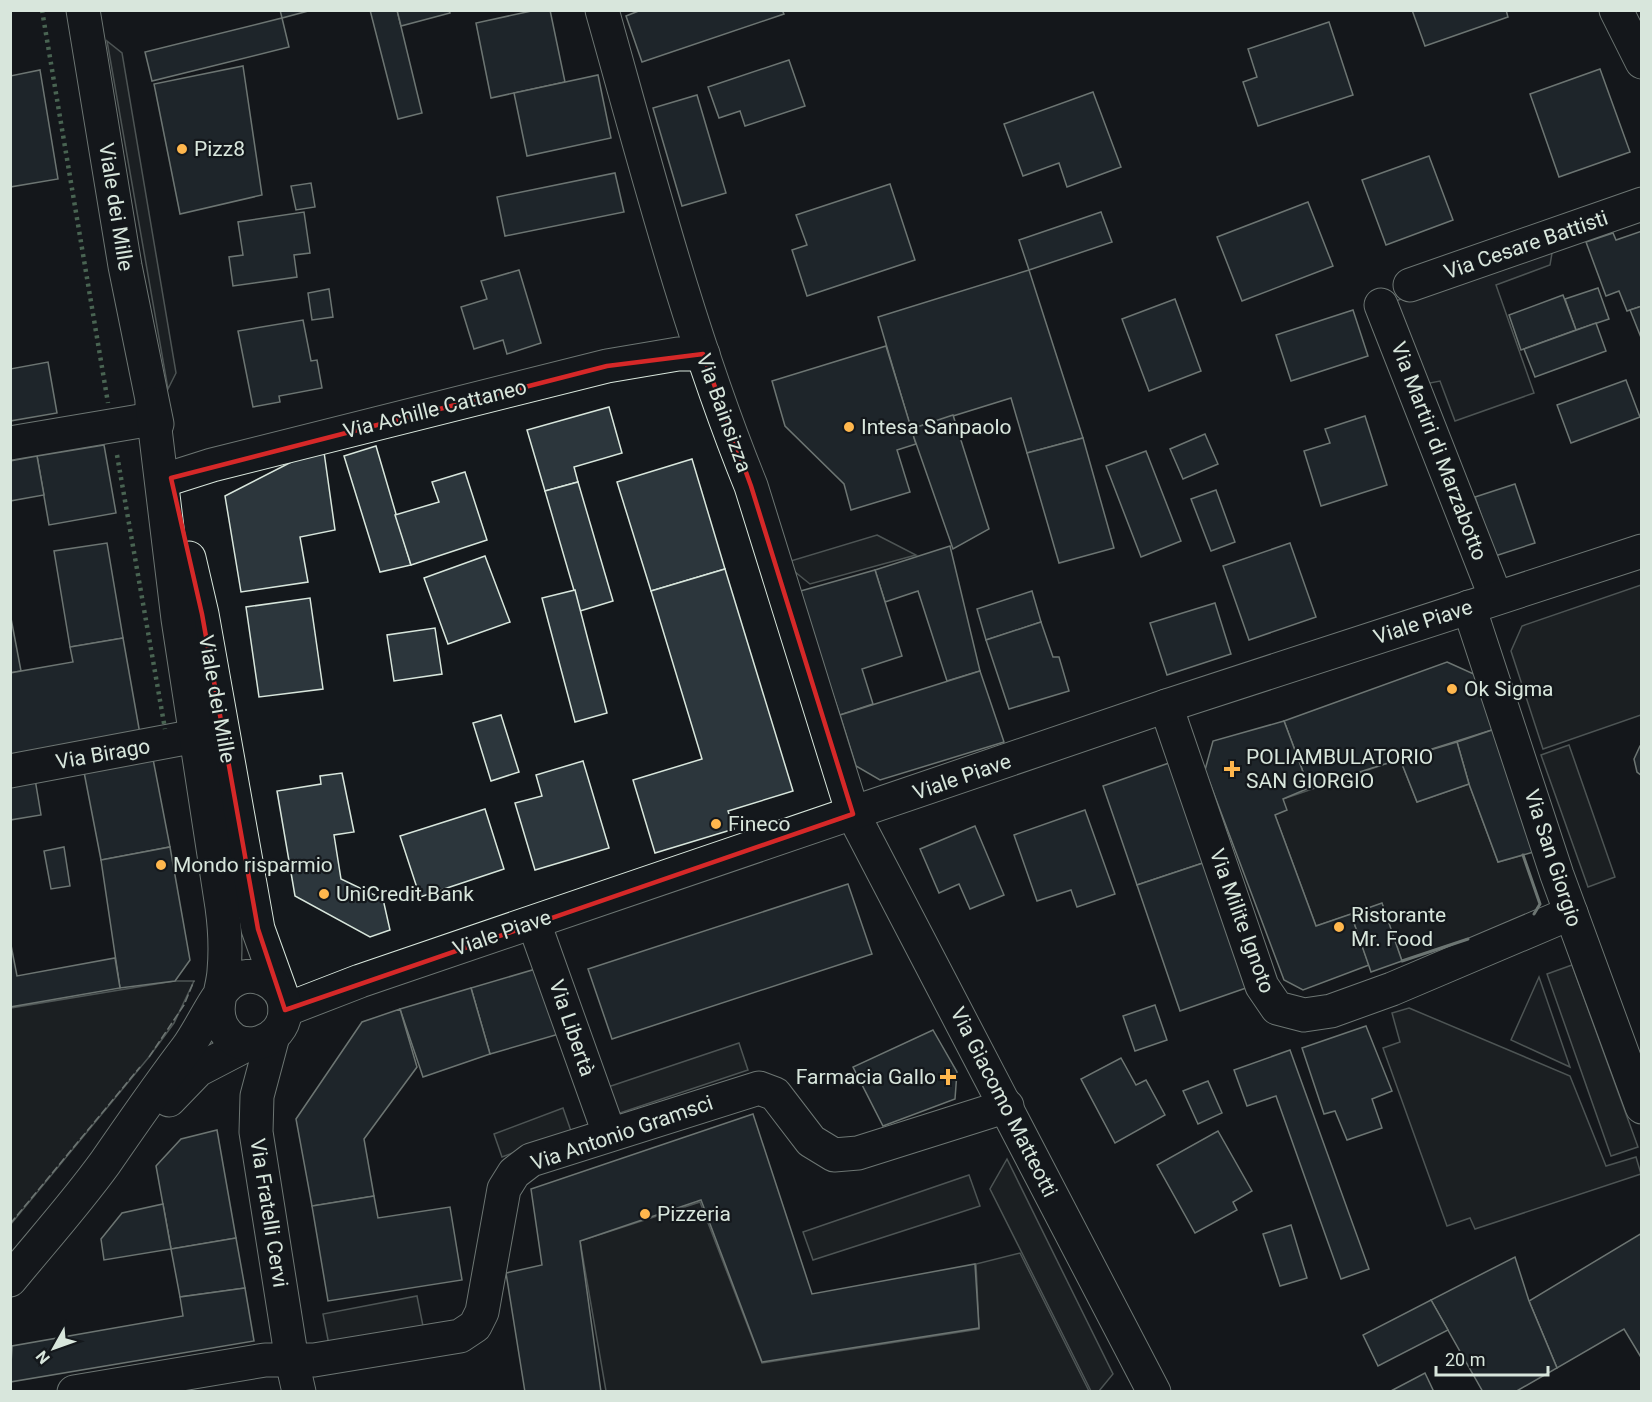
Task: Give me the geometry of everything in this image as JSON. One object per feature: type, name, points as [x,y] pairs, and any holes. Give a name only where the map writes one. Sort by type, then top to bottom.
[{"type":"street","name":"Viale dei Mille","points":[[83,10],[125,266],[152,411],[225,936],[224,972],[219,998]]},
{"type":"street","name":"Via Bainsizza","points":[[602,10],[703,354],[730,434],[751,486],[853,814]]},
{"type":"street","points":[[1616,10],[1641,62]]},
{"type":"street","name":"Via Cesare Battisti","points":[[1410,285],[1641,204]]},
{"type":"street","name":"Via Martiri di Marzabotto","points":[[1381,304],[1482,603]]},
{"type":"street","name":"Via Achille Cattaneo","points":[[171,478],[212,465],[607,366],[678,354],[703,354]]},
{"type":"street","name":"Viale dei Mille","points":[[152,411],[171,478],[202,614],[258,928],[272,1021]]},
{"type":"street","points":[[10,443],[152,411]]},
{"type":"street","name":"Viale Piave","points":[[104,1164],[198,1070],[272,1021],[360,981],[1166,706],[1641,551]]},
{"type":"street","name":"Via San Giorgio","points":[[1482,603],[1571,913],[1641,1107]]},
{"type":"street","name":"Via Milite Ignoto","points":[[1166,706],[1262,986],[1277,1008],[1304,1015],[1331,1011],[1392,989],[1571,913]]},
{"type":"street","name":"Via Birago","points":[[10,771],[196,736]]},
{"type":"street","name":"Via Giacomo Matteotti","points":[[853,814],[1154,1392]]},
{"type":"street","name":"Via Libertà","points":[[534,923],[609,1133]]},
{"type":"street","points":[[10,1280],[104,1164],[162,1079],[198,1033],[219,998],[231,983],[248,976],[267,980],[272,1021],[233,1039],[222,1028],[217,1014],[219,998]]},
{"type":"street","name":"Via Fratelli Cervi","points":[[272,1021],[257,1096],[256,1132],[295,1376]]},
{"type":"street","name":"Via Antonio Gramsci","points":[[74,1392],[265,1360],[295,1376],[314,1360],[460,1336],[475,1326],[482,1311],[504,1189],[514,1173],[531,1160],[609,1133],[759,1088],[775,1094],[811,1141],[834,1155],[858,1153],[1007,1106]]},
{"type":"highlighted area","points":[[703,354],[751,486],[853,814],[285,1010],[258,929],[202,614],[171,478],[607,366]]},
{"type":"shaded area","points":[[107,41],[122,53],[176,373],[168,389]]},
{"type":"shaded area","points":[[1539,248],[1552,253],[1550,265],[1496,285],[1534,393],[1455,421],[1440,381],[1425,384],[1393,302]]},
{"type":"shaded area","points":[[877,535],[916,555],[810,584],[784,563]]},
{"type":"shaded area","points":[[1641,585],[1641,715],[1543,749],[1511,651],[1522,626]]},
{"type":"shaded area","points":[[1569,745],[1615,877],[1588,887],[1541,755]]},
{"type":"shaded area","points":[[1400,759],[1417,802],[1469,784],[1498,862],[1523,855],[1540,904],[1532,918],[1402,961],[1382,904],[1316,926],[1275,815],[1283,799]]},
{"type":"shaded area","points":[[1572,965],[1638,1147],[1611,1156],[1547,974]]},
{"type":"shaded area","points":[[1539,977],[1570,1067],[1511,1040]]},
{"type":"shaded area","points":[[174,981],[194,981],[174,1023],[149,1057],[11,1224],[11,1008]]},
{"type":"shaded area","points":[[1409,1008],[1570,1076],[1606,1166],[1636,1157],[1641,1174],[1475,1229],[1470,1218],[1447,1226],[1383,1048],[1400,1042],[1392,1013]]},
{"type":"shaded area","points":[[739,1043],[748,1070],[611,1116],[602,1089]]},
{"type":"shaded area","points":[[563,1108],[571,1131],[502,1157],[494,1134]]},
{"type":"shaded area","points":[[1007,1159],[1113,1374],[1099,1391],[1091,1391],[990,1189]]},
{"type":"shaded area","points":[[969,1175],[980,1206],[813,1260],[803,1232]]},
{"type":"shaded area","points":[[700,1202],[762,1363],[979,1329],[976,1264],[1020,1253],[1089,1391],[606,1391],[580,1241]]},
{"type":"shaded area","points":[[417,1296],[423,1326],[329,1345],[323,1314]]},
{"type":"building","points":[[280,10],[312,10],[282,18]]},
{"type":"building","points":[[370,10],[397,10],[422,113],[398,119]]},
{"type":"building","points":[[397,10],[449,10],[450,13],[401,26]]},
{"type":"building","points":[[536,10],[550,10],[565,82],[491,98],[476,23]]},
{"type":"building","points":[[641,10],[782,10],[784,14],[642,62],[626,16]]},
{"type":"building","points":[[1412,10],[1506,10],[1508,17],[1425,46]]},
{"type":"building","points":[[282,18],[289,47],[152,81],[145,52]]},
{"type":"building","points":[[1329,22],[1353,95],[1258,126],[1243,82],[1257,77],[1248,49]]},
{"type":"building","points":[[789,60],[805,106],[745,126],[740,111],[719,118],[708,87]]},
{"type":"building","points":[[243,66],[262,195],[180,214],[154,84]]},
{"type":"building","points":[[1600,69],[1630,152],[1559,177],[1530,94]]},
{"type":"building","points":[[40,70],[58,179],[10,187],[10,76]]},
{"type":"building","points":[[598,75],[611,138],[527,156],[514,93]]},
{"type":"building","points":[[1093,92],[1121,167],[1067,187],[1059,163],[1023,176],[1004,124]]},
{"type":"building","points":[[697,95],[726,193],[682,206],[653,108]]},
{"type":"building","points":[[1429,156],[1453,220],[1386,245],[1362,180]]},
{"type":"building","points":[[615,173],[624,212],[505,236],[497,197]]},
{"type":"building","points":[[311,183],[315,207],[296,210],[291,186]]},
{"type":"building","points":[[890,184],[915,260],[807,296],[792,250],[807,245],[796,215]]},
{"type":"building","points":[[1308,202],[1333,266],[1242,301],[1217,237]]},
{"type":"building","points":[[304,212],[310,253],[294,255],[297,277],[233,286],[229,257],[243,255],[238,222]]},
{"type":"building","points":[[1101,212],[1112,242],[1029,270],[1019,240]]},
{"type":"building","points":[[1642,231],[1642,306],[1627,311],[1619,291],[1606,296],[1586,242],[1613,233],[1616,240]]},
{"type":"building","points":[[519,270],[541,343],[507,354],[503,340],[474,349],[461,307],[487,299],[481,281]]},
{"type":"building","points":[[1029,270],[1083,438],[1027,453],[1011,398],[911,429],[878,317]]},
{"type":"building","points":[[1598,288],[1609,319],[1576,330],[1565,299]]},
{"type":"building","points":[[329,289],[333,317],[312,320],[308,293]]},
{"type":"building","points":[[1563,295],[1576,330],[1521,350],[1509,315]]},
{"type":"building","points":[[1175,299],[1201,371],[1149,391],[1122,319]]},
{"type":"building","points":[[1642,306],[1642,340],[1630,310]]},
{"type":"building","points":[[1353,310],[1368,356],[1291,381],[1276,335]]},
{"type":"building","points":[[303,320],[311,361],[317,360],[322,388],[279,396],[280,402],[253,407],[238,331]]},
{"type":"building","points":[[1596,323],[1606,351],[1535,377],[1524,349]]},
{"type":"building","name":"Intesa Sanpaolo","points":[[886,346],[916,444],[897,450],[910,492],[851,510],[844,484],[785,426],[772,381]]},
{"type":"building","points":[[48,362],[57,413],[10,421],[10,369]]},
{"type":"building","points":[[1626,380],[1640,417],[1571,443],[1557,405]]},
{"type":"building","points":[[609,407],[622,453],[574,467],[578,482],[545,491],[527,430]]},
{"type":"building","points":[[953,415],[989,529],[953,549],[911,429]]},
{"type":"building","points":[[1365,416],[1387,485],[1321,506],[1304,451],[1330,443],[1325,429]]},
{"type":"building","points":[[1205,434],[1218,464],[1183,479],[1170,449]]},
{"type":"building","points":[[1083,438],[1114,548],[1059,563],[1027,453]]},
{"type":"building","points":[[104,445],[116,513],[49,525],[37,456]]},
{"type":"building","points":[[376,446],[411,565],[380,572],[344,456]]},
{"type":"building","points":[[1146,451],[1181,541],[1141,557],[1106,466]]},
{"type":"building","points":[[324,452],[335,530],[300,537],[308,582],[241,592],[225,496],[305,455]]},
{"type":"building","points":[[37,456],[44,495],[10,501],[10,461]]},
{"type":"building","points":[[692,459],[725,569],[651,591],[617,482]]},
{"type":"building","points":[[465,472],[487,540],[411,565],[395,515],[439,502],[432,482]]},
{"type":"building","points":[[578,482],[613,601],[580,611],[545,491]]},
{"type":"building","points":[[1515,484],[1535,543],[1495,556],[1475,497]]},
{"type":"building","points":[[1216,490],[1235,542],[1211,551],[1191,499]]},
{"type":"building","points":[[107,543],[123,638],[70,647],[54,551]]},
{"type":"building","points":[[1290,543],[1316,617],[1249,640],[1223,566]]},
{"type":"building","points":[[950,546],[980,671],[947,681],[918,591],[885,602],[875,570]]},
{"type":"building","points":[[485,556],[510,622],[448,644],[424,578]]},
{"type":"building","points":[[725,569],[793,791],[728,811],[734,829],[655,853],[633,780],[702,759],[651,591]]},
{"type":"building","points":[[875,570],[902,656],[862,669],[873,704],[840,715],[797,592]]},
{"type":"building","points":[[575,590],[607,713],[575,722],[542,598]]},
{"type":"building","points":[[1032,591],[1041,622],[986,640],[977,609]]},
{"type":"building","points":[[310,598],[323,689],[259,697],[246,607]]},
{"type":"building","points":[[1215,603],[1231,654],[1167,675],[1150,623]]},
{"type":"building","points":[[10,613],[21,671],[10,673]]},
{"type":"building","points":[[1041,622],[1053,657],[1059,657],[1069,691],[1009,709],[986,640]]},
{"type":"building","points":[[435,628],[442,674],[394,681],[387,635]]},
{"type":"building","points":[[123,638],[140,734],[11,756],[10,673],[73,662],[70,647]]},
{"type":"building","points":[[1447,662],[1476,675],[1495,729],[1309,788],[1284,721]]},
{"type":"building","points":[[980,671],[1004,742],[880,780],[856,766],[840,715]]},
{"type":"building","points":[[501,715],[519,772],[491,781],[473,723]]},
{"type":"building","points":[[1284,721],[1309,788],[1283,799],[1287,810],[1275,815],[1316,926],[1351,914],[1369,965],[1303,990],[1284,980],[1205,770],[1213,741]]},
{"type":"building","points":[[1495,729],[1537,851],[1498,862],[1469,784],[1457,742]]},
{"type":"building","points":[[1457,742],[1469,784],[1417,802],[1400,759]]},
{"type":"building","points":[[1642,746],[1642,776],[1637,772],[1634,759]]},
{"type":"building","points":[[153,759],[170,847],[101,860],[84,772]]},
{"type":"building","points":[[583,761],[609,848],[535,870],[515,803],[542,796],[536,775]]},
{"type":"building","points":[[1169,763],[1203,863],[1137,885],[1103,786]]},
{"type":"building","points":[[342,773],[354,832],[334,835],[341,879],[383,899],[390,930],[370,937],[295,896],[277,791],[321,784],[320,776]]},
{"type":"building","points":[[35,779],[41,815],[10,820],[10,783]]},
{"type":"building","points":[[485,809],[504,869],[420,897],[400,836]]},
{"type":"building","points":[[1085,810],[1115,894],[1077,907],[1071,890],[1037,901],[1014,835]]},
{"type":"building","points":[[975,826],[1004,895],[970,909],[959,884],[939,893],[920,849]]},
{"type":"building","points":[[64,847],[70,886],[51,889],[44,851]]},
{"type":"building","points":[[170,847],[190,960],[175,981],[120,988],[101,860]]},
{"type":"building","points":[[1203,863],[1246,988],[1180,1011],[1137,885]]},
{"type":"building","points":[[848,884],[872,954],[612,1039],[588,969]]},
{"type":"building","points":[[1382,903],[1402,961],[1371,972],[1351,914]]},
{"type":"building","points":[[10,940],[17,976],[115,958],[120,988],[10,1007]]},
{"type":"building","points":[[539,968],[559,1034],[490,1054],[471,988]]},
{"type":"building","points":[[471,988],[490,1054],[423,1077],[400,1009]]},
{"type":"building","points":[[1155,1005],[1167,1040],[1135,1051],[1123,1016]]},
{"type":"building","points":[[400,1009],[417,1067],[364,1139],[374,1196],[312,1206],[296,1119],[362,1022]]},
{"type":"building","points":[[1366,1026],[1392,1091],[1372,1099],[1382,1128],[1347,1140],[1335,1111],[1324,1114],[1302,1048]]},
{"type":"building","points":[[933,1030],[957,1072],[955,1099],[883,1126],[853,1067]]},
{"type":"building","points":[[1290,1050],[1369,1269],[1341,1279],[1276,1096],[1247,1106],[1234,1070]]},
{"type":"building","points":[[1121,1058],[1136,1085],[1146,1080],[1165,1115],[1115,1143],[1081,1079]]},
{"type":"building","points":[[1208,1081],[1222,1113],[1198,1124],[1183,1091]]},
{"type":"building","points":[[753,1114],[812,1294],[975,1264],[979,1328],[762,1362],[701,1200],[580,1241],[601,1392],[525,1392],[506,1273],[542,1265],[531,1189]]},
{"type":"building","points":[[217,1130],[236,1238],[171,1249],[156,1166],[181,1139]]},
{"type":"building","points":[[1218,1131],[1252,1191],[1233,1202],[1237,1210],[1195,1233],[1157,1165]]},
{"type":"building","points":[[374,1196],[378,1218],[450,1207],[462,1280],[328,1301],[312,1206]]},
{"type":"building","points":[[163,1204],[171,1249],[104,1260],[101,1239],[122,1213]]},
{"type":"building","points":[[1291,1225],[1307,1278],[1280,1286],[1263,1234]]},
{"type":"building","points":[[1642,1233],[1642,1359],[1624,1329],[1557,1368],[1529,1301]]},
{"type":"building","points":[[236,1238],[245,1288],[180,1297],[171,1249]]},
{"type":"building","points":[[1515,1257],[1529,1301],[1557,1368],[1515,1392],[1483,1392],[1431,1300]]},
{"type":"building","points":[[245,1288],[254,1341],[10,1382],[12,1346],[183,1316],[180,1297]]},
{"type":"building","points":[[1431,1300],[1448,1330],[1378,1366],[1363,1335]]},
{"type":"building","points":[[1425,1373],[1434,1392],[1389,1392]]},
{"type":"hedge","points":[[42,10],[108,403]]},
{"type":"hedge","points":[[117,455],[165,729]]},
{"type":"fence","points":[[149,1057],[184,1005],[194,981]]},
{"type":"fence","points":[[10,1224],[140,1067]]},
{"type":"wall","points":[[1523,855],[1540,904],[1534,914]]},
{"type":"wall","points":[[1402,961],[1468,939]]},
{"type":"place","name":"Pizz8","points":[[182,149]]},
{"type":"place","name":"Intesa Sanpaolo","points":[[849,427]]},
{"type":"place","name":"Ok Sigma","points":[[1452,689]]},
{"type":"place","name":"POLIAMBULATORIO SAN GIORGIO","points":[[1232,769]]},
{"type":"place","name":"Fineco","points":[[716,824]]},
{"type":"place","name":"Mondo risparmio","points":[[161,865]]},
{"type":"place","name":"UniCredit Bank","points":[[324,894]]},
{"type":"place","name":"Ristorante Mr. Food","points":[[1339,927]]},
{"type":"place","name":"Farmacia Gallo","points":[[948,1077]]},
{"type":"place","name":"Pizzeria","points":[[645,1214]]}]
